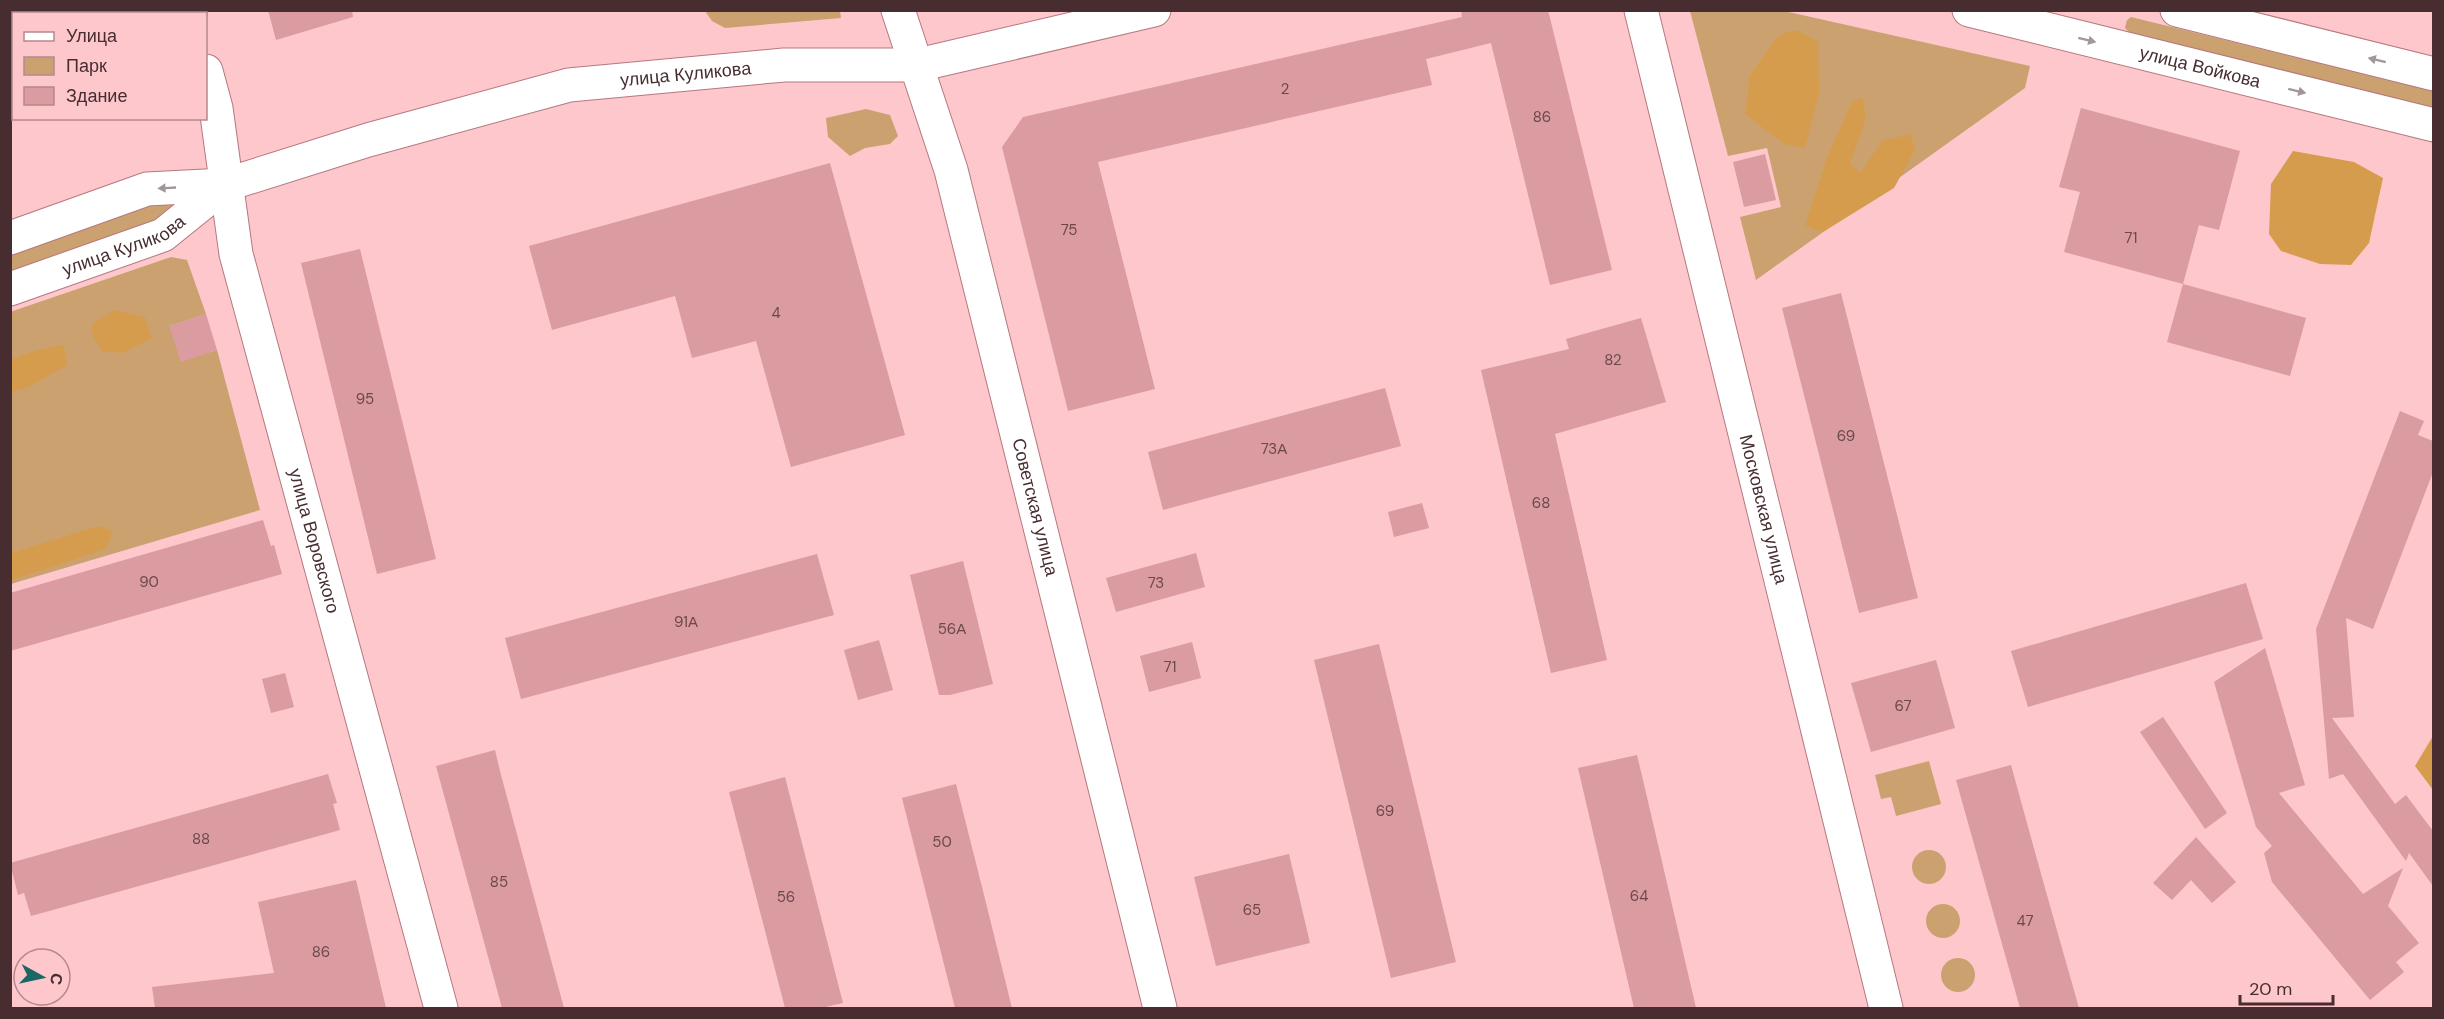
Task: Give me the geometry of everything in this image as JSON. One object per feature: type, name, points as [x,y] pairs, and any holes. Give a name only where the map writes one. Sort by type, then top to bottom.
[{"type":"street","name":"Советская улица","points":[[898,10],[951,170],[1160,1008]]},
{"type":"street","name":"улица Куликова","points":[[10,238],[147,189],[225,185],[368,140],[569,85],[784,65],[918,65],[1154,10]]},
{"type":"street","name":"Московская улица","points":[[1641,10],[1886,1008]]},
{"type":"street","name":"улица Войкова","points":[[1969,10],[2047,20],[2433,125]]},
{"type":"street","points":[[2177,10],[2433,74]]},
{"type":"street","name":"улица Воровского","points":[[207,75],[216,108],[225,185],[237,254],[441,1008]]},
{"type":"street","name":"улица Куликова","points":[[10,289],[164,235],[225,185]]},
{"type":"green space","points":[[705,11],[840,11],[841,18],[725,28],[712,21]]},
{"type":"green space","points":[[1690,11],[1784,11],[2030,66],[2025,88],[1756,280],[1740,217],[1781,207],[1767,148],[1728,156]]},
{"type":"green space","points":[[2131,17],[2433,91],[2433,108],[2130,33],[2125,28],[2127,20]]},
{"type":"green space","points":[[866,109],[890,115],[898,136],[890,144],[865,148],[850,156],[828,137],[826,118]]},
{"type":"green space","points":[[170,195],[176,214],[11,274],[11,254]]},
{"type":"green space","points":[[171,257],[187,260],[206,314],[170,326],[181,361],[217,350],[260,510],[11,584],[10,312]]},
{"type":"green space","points":[[1929,761],[1941,804],[1896,816],[1891,797],[1881,799],[1875,775]]},
{"type":"green space","points":[[1929,850],[1941,855],[1946,867],[1941,879],[1929,884],[1917,879],[1912,867],[1917,855]]},
{"type":"green space","points":[[1943,904],[1955,909],[1960,921],[1955,933],[1943,938],[1931,933],[1926,921],[1931,909]]},
{"type":"green space","points":[[1958,958],[1970,963],[1975,975],[1970,987],[1958,992],[1946,987],[1941,975],[1946,963]]},
{"type":"shaded area","points":[[1796,30],[1818,41],[1819,94],[1805,148],[1784,144],[1745,114],[1750,75],[1779,35]]},
{"type":"shaded area","points":[[1863,98],[1866,119],[1850,164],[1860,173],[1882,141],[1911,134],[1915,150],[1894,188],[1823,232],[1805,226],[1826,160],[1852,101]]},
{"type":"shaded area","points":[[2293,151],[2354,162],[2383,178],[2369,243],[2351,265],[2320,264],[2281,251],[2269,234],[2271,184]]},
{"type":"shaded area","points":[[114,310],[145,317],[152,338],[123,353],[102,351],[93,337],[91,325]]},
{"type":"shaded area","points":[[64,345],[67,365],[29,387],[11,392],[11,359],[37,350]]},
{"type":"shaded area","points":[[98,526],[113,531],[106,549],[11,580],[11,553]]},
{"type":"shaded area","points":[[2433,736],[2433,790],[2415,766]]},
{"type":"building","points":[[268,10],[352,10],[353,17],[276,40]]},
{"type":"building","points":[[1461,10],[1548,10],[1612,270],[1550,285],[1491,43],[1426,59],[1432,85],[1098,162],[1155,389],[1068,411],[1002,147],[1023,117],[1462,17]]},
{"type":"building","points":[[2081,108],[2240,151],[2219,230],[2199,225],[2183,284],[2064,252],[2080,192],[2059,187]]},
{"type":"building","points":[[1765,154],[1776,200],[1744,207],[1733,162]]},
{"type":"building","points":[[830,163],[905,435],[791,467],[756,341],[692,358],[675,296],[552,330],[529,246]]},
{"type":"building","points":[[360,249],[436,559],[377,574],[301,263]]},
{"type":"building","points":[[2183,284],[2306,318],[2290,376],[2167,342]]},
{"type":"building","points":[[1841,293],[1918,598],[1859,613],[1782,308]]},
{"type":"building","points":[[206,314],[217,350],[181,362],[169,326]]},
{"type":"building","points":[[1641,318],[1666,402],[1555,434],[1607,660],[1551,673],[1481,370],[1569,349],[1566,339]]},
{"type":"building","points":[[1385,388],[1401,446],[1163,510],[1148,452]]},
{"type":"building","points":[[2400,411],[2424,421],[2418,435],[2433,441],[2433,472],[2373,629],[2346,618],[2354,717],[2332,718],[2395,804],[2406,795],[2433,831],[2433,886],[2409,853],[2406,861],[2343,774],[2329,779],[2316,629]]},
{"type":"building","points":[[1422,503],[1429,528],[1394,537],[1388,512]]},
{"type":"building","points":[[263,520],[271,546],[274,545],[282,574],[10,651],[10,593]]},
{"type":"building","points":[[1196,553],[1205,587],[1116,612],[1106,578]]},
{"type":"building","points":[[817,554],[834,615],[521,699],[505,638]]},
{"type":"building","points":[[963,561],[993,684],[950,695],[939,695],[910,575]]},
{"type":"building","points":[[2246,583],[2263,639],[2028,707],[2011,651]]},
{"type":"building","points":[[879,640],[893,690],[858,700],[844,650]]},
{"type":"building","points":[[1192,642],[1201,678],[1149,692],[1140,656]]},
{"type":"building","points":[[1379,644],[1456,962],[1391,978],[1314,660]]},
{"type":"building","points":[[2265,648],[2305,785],[2279,793],[2363,894],[2403,868],[2388,906],[2419,943],[2396,962],[2404,972],[2370,1000],[2272,882],[2264,853],[2272,846],[2256,827],[2214,682]]},
{"type":"building","points":[[1936,660],[1955,728],[1871,752],[1851,683]]},
{"type":"building","points":[[285,673],[294,707],[271,713],[262,679]]},
{"type":"building","points":[[2163,717],[2227,813],[2205,829],[2140,732]]},
{"type":"building","points":[[495,750],[564,1008],[502,1008],[436,766]]},
{"type":"building","points":[[1637,755],[1696,1008],[1634,1008],[1578,768]]},
{"type":"building","points":[[2011,765],[2079,1008],[2020,1008],[1956,780]]},
{"type":"building","points":[[328,774],[337,803],[333,804],[340,830],[31,916],[24,893],[18,895],[10,863]]},
{"type":"building","points":[[785,777],[843,1003],[821,1008],[785,1008],[729,792]]},
{"type":"building","points":[[956,784],[1012,1008],[955,1008],[902,798]]},
{"type":"building","points":[[2196,837],[2236,882],[2212,903],[2191,880],[2172,900],[2153,883]]},
{"type":"building","points":[[1289,854],[1310,943],[1216,966],[1194,877]]},
{"type":"building","points":[[356,880],[386,1008],[155,1008],[152,987],[274,973],[258,902]]}]
